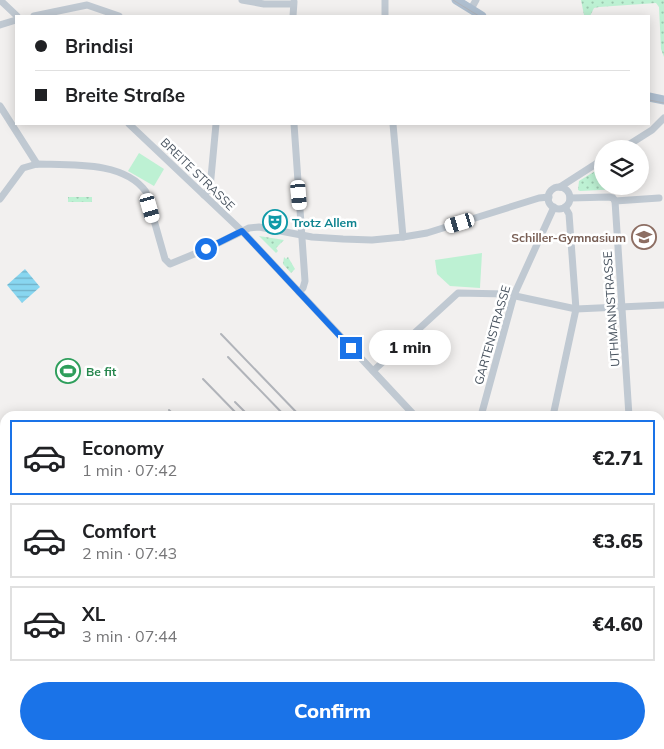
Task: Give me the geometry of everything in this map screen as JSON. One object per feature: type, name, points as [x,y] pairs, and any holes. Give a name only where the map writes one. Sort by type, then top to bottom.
[{"type":"main road","points":[[456,0],[480,15]]},
{"type":"main road","points":[[650,97],[664,100]]},
{"type":"street","points":[[0,0],[16,15]]},
{"type":"street","points":[[242,0],[258,3],[294,2],[293,15]]},
{"type":"street","points":[[385,0],[385,15]]},
{"type":"street","points":[[471,9],[476,0]]},
{"type":"street","points":[[38,15],[85,2],[117,15]]},
{"type":"street","points":[[0,25],[15,20]]},
{"type":"street","points":[[0,106],[37,164]]},
{"type":"street","points":[[636,140],[652,130],[664,118]]},
{"type":"street","name":"BREITE STRASSE","points":[[130,125],[242,231],[410,411]]},
{"type":"street","points":[[204,194],[210,188],[216,125]]},
{"type":"street","points":[[294,125],[305,281],[303,288],[299,292]]},
{"type":"street","points":[[393,125],[403,237]]},
{"type":"street","points":[[0,199],[23,168],[37,164],[101,166],[124,175],[141,185],[146,192],[166,262],[170,264],[176,263],[249,228],[259,227],[343,239],[372,240],[403,237],[427,233],[539,198],[549,197]]},
{"type":"street","points":[[565,207],[554,207],[550,203],[549,197],[554,189],[594,165]]},
{"type":"street","points":[[560,187],[566,190],[570,198]]},
{"type":"street","points":[[570,198],[611,197],[615,201],[659,198]]},
{"type":"street","points":[[565,207],[570,198]]},
{"type":"street","name":"UTHMANNSTRASSE","points":[[615,201],[629,411]]},
{"type":"street","name":"GARTENSTRASSE","points":[[482,411],[514,295],[554,207]]},
{"type":"street","points":[[554,411],[576,309],[569,214],[565,207]]},
{"type":"street","points":[[373,371],[454,295],[463,292],[514,295],[576,309],[664,305]]},
{"type":"green space","points":[[581,0],[664,0],[664,57],[661,49],[659,7],[656,3],[599,7],[594,8],[590,15],[584,15]]},
{"type":"green space","points":[[139,153],[164,169],[154,186],[128,171]]},
{"type":"green space","points":[[594,172],[594,190],[578,190],[579,181]]},
{"type":"green space","points":[[68,197],[92,197],[92,202],[68,202]]},
{"type":"green space","points":[[259,236],[284,240],[276,248],[278,251],[276,253]]},
{"type":"green space","points":[[482,253],[480,288],[450,286],[437,274],[435,260]]},
{"type":"green space","points":[[284,257],[286,259],[288,257],[295,269],[291,273],[283,264]]},
{"type":"water","points":[[25,269],[40,287],[22,303],[7,285]]},
{"type":"tram line","points":[[453,0],[477,15]]},
{"type":"tram line","points":[[650,100],[664,103]]},
{"type":"railway","points":[[221,334],[295,411]]},
{"type":"railway","points":[[228,357],[280,411]]},
{"type":"railway","points":[[203,379],[234,411]]},
{"type":"railway","points":[[235,402],[244,411]]},
{"type":"place","name":"Trotz Allem","points":[[275,222]]},
{"type":"place","name":"Schiller-Gymnasium","points":[[644,237]]},
{"type":"place","name":"Be fit","points":[[68,371]]},
{"type":"route","points":[[206,249],[242,231],[351,348]]}]
